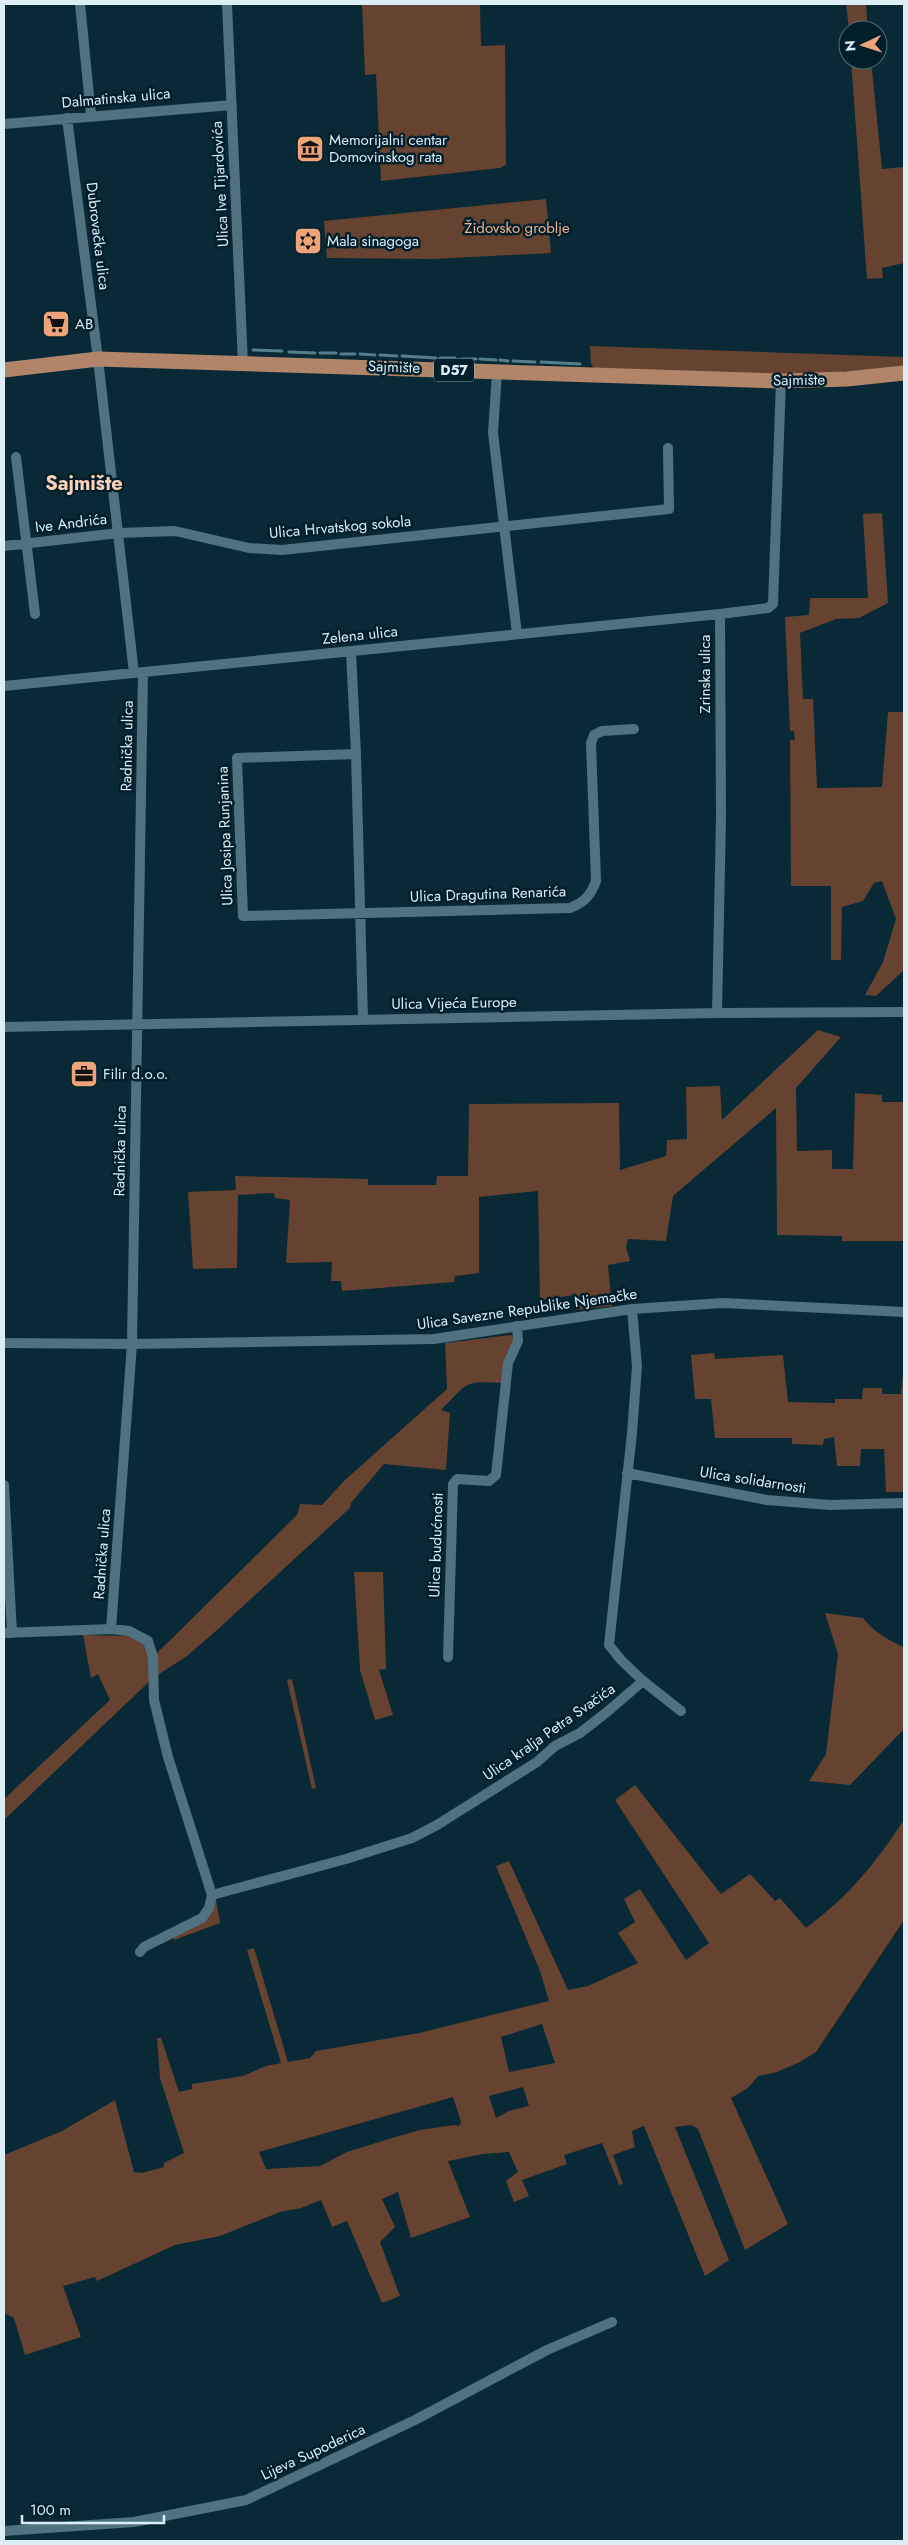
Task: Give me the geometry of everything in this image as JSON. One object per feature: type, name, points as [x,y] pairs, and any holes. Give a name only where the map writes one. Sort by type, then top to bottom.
[{"type":"main road","name":"Sajmište","points":[[4,370],[98,358],[781,381],[847,379],[904,373]]},
{"type":"street","points":[[80,4],[91,115]]},
{"type":"street","name":"Ulica Ive Tijardovića","points":[[226,4],[243,364]]},
{"type":"street","name":"Dalmatinska ulica","points":[[4,124],[91,115],[232,105]]},
{"type":"street","name":"Dubrovačka ulica","points":[[67,118],[98,358]]},
{"type":"street","name":"Radnička ulica","points":[[98,358],[119,533],[139,672],[138,1024],[132,1344],[112,1629]]},
{"type":"street","points":[[496,372],[493,433],[506,525],[517,634]]},
{"type":"street","name":"Zrinska ulica","points":[[717,1012],[720,817],[720,614],[768,608],[773,604],[781,381]]},
{"type":"street","name":"Ulica Hrvatskog sokola","points":[[119,533],[175,531],[249,548],[282,550],[669,509],[668,448]]},
{"type":"street","name":"Ive Andrića","points":[[16,457],[35,614]]},
{"type":"street","name":"Ive Andrića","points":[[4,546],[119,533]]},
{"type":"street","name":"Zelena ulica","points":[[4,686],[720,614]]},
{"type":"street","points":[[351,652],[356,754],[363,1019]]},
{"type":"street","name":"Ulica Dragutina Renarića","points":[[359,913],[570,908],[580,904],[588,898],[596,881],[591,744],[594,735],[602,731],[634,729]]},
{"type":"street","name":"Ulica Josipa Runjanina","points":[[356,754],[237,758],[243,916],[359,913]]},
{"type":"street","name":"Ulica Vijeća Europe","points":[[4,1026],[717,1012],[904,1012]]},
{"type":"street","name":"Ulica Savezne Republike Njemačke","points":[[4,1343],[132,1344],[434,1339],[632,1309],[741,1303],[904,1312]]},
{"type":"street","points":[[632,1309],[637,1366],[609,1645],[620,1660],[681,1711]]},
{"type":"street","name":"Ulica budućnosti","points":[[448,1657],[453,1484],[457,1479],[489,1481],[496,1475],[508,1363],[518,1341],[517,1326]]},
{"type":"street","name":"Ulica solidarnosti","points":[[627,1473],[767,1500],[830,1505],[904,1503]]},
{"type":"street","points":[[4,1484],[8,1633],[112,1629],[129,1631],[143,1637],[151,1646],[154,1700],[165,1748],[205,1880],[216,1894],[202,1918],[144,1946],[140,1952]]},
{"type":"street","name":"Ulica kralja Petra Svačića","points":[[216,1894],[412,1838],[437,1826],[537,1762],[555,1746],[580,1733],[643,1680]]},
{"type":"street","name":"Lijeva Supoderica","points":[[4,2531],[134,2522],[246,2500],[415,2420],[547,2350],[612,2322]]},
{"type":"green space","points":[[362,4],[480,4],[481,46],[505,45],[506,165],[500,168],[381,181],[376,74],[365,75]]},
{"type":"green space","points":[[846,4],[866,4],[867,20],[848,20]]},
{"type":"green space","points":[[852,70],[872,70],[882,169],[904,167],[904,263],[882,268],[883,278],[867,279]]},
{"type":"green space","name":"Židovsko groblje","points":[[546,199],[551,253],[433,259],[327,258],[324,221]]},
{"type":"green space","points":[[590,346],[904,357],[904,367],[801,375],[595,369],[591,364]]},
{"type":"green space","points":[[882,513],[888,603],[859,618],[836,619],[800,633],[803,699],[813,699],[817,788],[882,787],[888,712],[904,712],[904,970],[876,996],[865,995],[883,962],[896,919],[882,881],[874,883],[863,901],[842,907],[841,960],[831,960],[831,886],[791,886],[790,740],[795,740],[794,731],[790,731],[785,617],[809,615],[810,598],[868,598],[863,514]]},
{"type":"green space","points":[[818,1030],[841,1037],[796,1088],[797,1151],[832,1150],[832,1169],[853,1169],[855,1093],[882,1095],[882,1102],[904,1102],[904,1241],[842,1241],[842,1236],[777,1235],[776,1108],[673,1196],[666,1241],[628,1239],[626,1247],[630,1261],[608,1265],[612,1306],[576,1310],[575,1295],[540,1300],[538,1191],[479,1197],[479,1273],[455,1276],[454,1282],[342,1291],[341,1281],[331,1281],[332,1262],[286,1263],[290,1200],[275,1198],[274,1193],[238,1195],[237,1268],[193,1269],[188,1192],[236,1190],[235,1176],[368,1179],[368,1185],[436,1185],[437,1176],[468,1176],[469,1104],[619,1103],[620,1170],[666,1156],[667,1140],[687,1139],[686,1087],[720,1086],[722,1120]]},
{"type":"green space","points":[[511,1335],[515,1340],[507,1353],[502,1383],[480,1382],[467,1385],[441,1410],[450,1413],[446,1470],[384,1464],[351,1503],[350,1508],[187,1656],[153,1678],[4,1820],[4,1799],[110,1700],[98,1674],[91,1678],[83,1635],[130,1636],[141,1640],[153,1657],[297,1515],[300,1504],[322,1505],[345,1480],[447,1389],[445,1343]]},
{"type":"green space","points":[[714,1353],[715,1359],[783,1355],[788,1402],[835,1403],[835,1399],[862,1399],[863,1388],[882,1388],[882,1394],[901,1394],[904,1364],[904,1492],[886,1492],[884,1449],[861,1449],[860,1466],[837,1466],[834,1437],[824,1439],[823,1445],[792,1444],[792,1438],[715,1438],[711,1399],[695,1399],[691,1355]]},
{"type":"green space","points":[[354,1572],[383,1572],[386,1669],[379,1670],[393,1715],[375,1720],[360,1670]]},
{"type":"green space","points":[[825,1613],[863,1618],[882,1635],[904,1647],[904,1729],[850,1785],[809,1781],[826,1754],[838,1654]]},
{"type":"green space","points":[[292,1679],[316,1788],[312,1789],[287,1680]]},
{"type":"green space","points":[[635,1785],[721,1894],[750,1874],[775,1901],[780,1898],[806,1928],[849,1891],[882,1852],[904,1820],[904,1920],[816,2052],[800,2062],[777,2072],[758,2076],[748,2088],[731,2098],[788,2224],[745,2250],[698,2129],[691,2125],[675,2127],[729,2260],[705,2276],[644,2126],[632,2131],[635,2147],[613,2155],[623,2184],[619,2185],[602,2143],[564,2155],[567,2164],[522,2180],[529,2196],[514,2202],[506,2181],[518,2172],[509,2152],[483,2154],[448,2161],[470,2217],[411,2238],[398,2192],[382,2199],[395,2227],[380,2242],[400,2296],[382,2303],[347,2221],[332,2227],[321,2200],[301,2208],[280,2212],[220,2236],[175,2245],[97,2281],[95,2277],[63,2286],[81,2337],[25,2355],[14,2318],[4,2313],[4,2155],[62,2131],[115,2100],[134,2172],[142,2173],[164,2167],[164,2163],[184,2153],[160,2078],[157,2038],[161,2038],[179,2092],[192,2089],[192,2084],[243,2076],[266,2066],[281,2063],[247,1950],[254,1948],[288,2062],[310,2058],[316,2051],[419,2033],[549,2001],[540,1971],[496,1866],[509,1861],[568,1990],[588,1986],[638,1963],[618,1933],[635,1922],[624,1899],[640,1889],[686,1960],[709,1943],[615,1800]],"holes":[[[542,2024],[555,2063],[509,2072],[501,2037]],[[523,2087],[529,2106],[509,2111],[496,2118],[489,2096]],[[453,2097],[461,2122],[459,2126],[454,2125],[420,2130],[347,2152],[320,2166],[266,2169],[259,2152]]]},
{"type":"green space","points":[[215,1894],[220,1923],[174,1940],[172,1934],[202,1918]]},
{"type":"waterway","points":[[253,350],[282,351]]},
{"type":"waterway","points":[[289,352],[315,353]]},
{"type":"waterway","points":[[320,353],[336,353]]},
{"type":"waterway","points":[[341,354],[355,354]]},
{"type":"waterway","points":[[360,354],[375,355]]},
{"type":"waterway","points":[[380,355],[397,356]]},
{"type":"waterway","points":[[402,356],[436,358]]},
{"type":"waterway","points":[[440,358],[455,358]]},
{"type":"waterway","points":[[461,359],[476,359]]},
{"type":"waterway","points":[[480,359],[496,360]]},
{"type":"waterway","points":[[500,360],[508,361]]},
{"type":"waterway","points":[[513,361],[535,362]]},
{"type":"waterway","points":[[541,362],[580,364]]},
{"type":"place","name":"Memorijalni centar Domovinskog rata","points":[[310,149]]},
{"type":"place","name":"Mala sinagoga","points":[[308,241]]},
{"type":"place","name":"AB","points":[[56,324]]},
{"type":"place","name":"Filir d.o.o.","points":[[84,1074]]},
{"type":"district","name":"Sajmište","points":[[84,483]]}]
